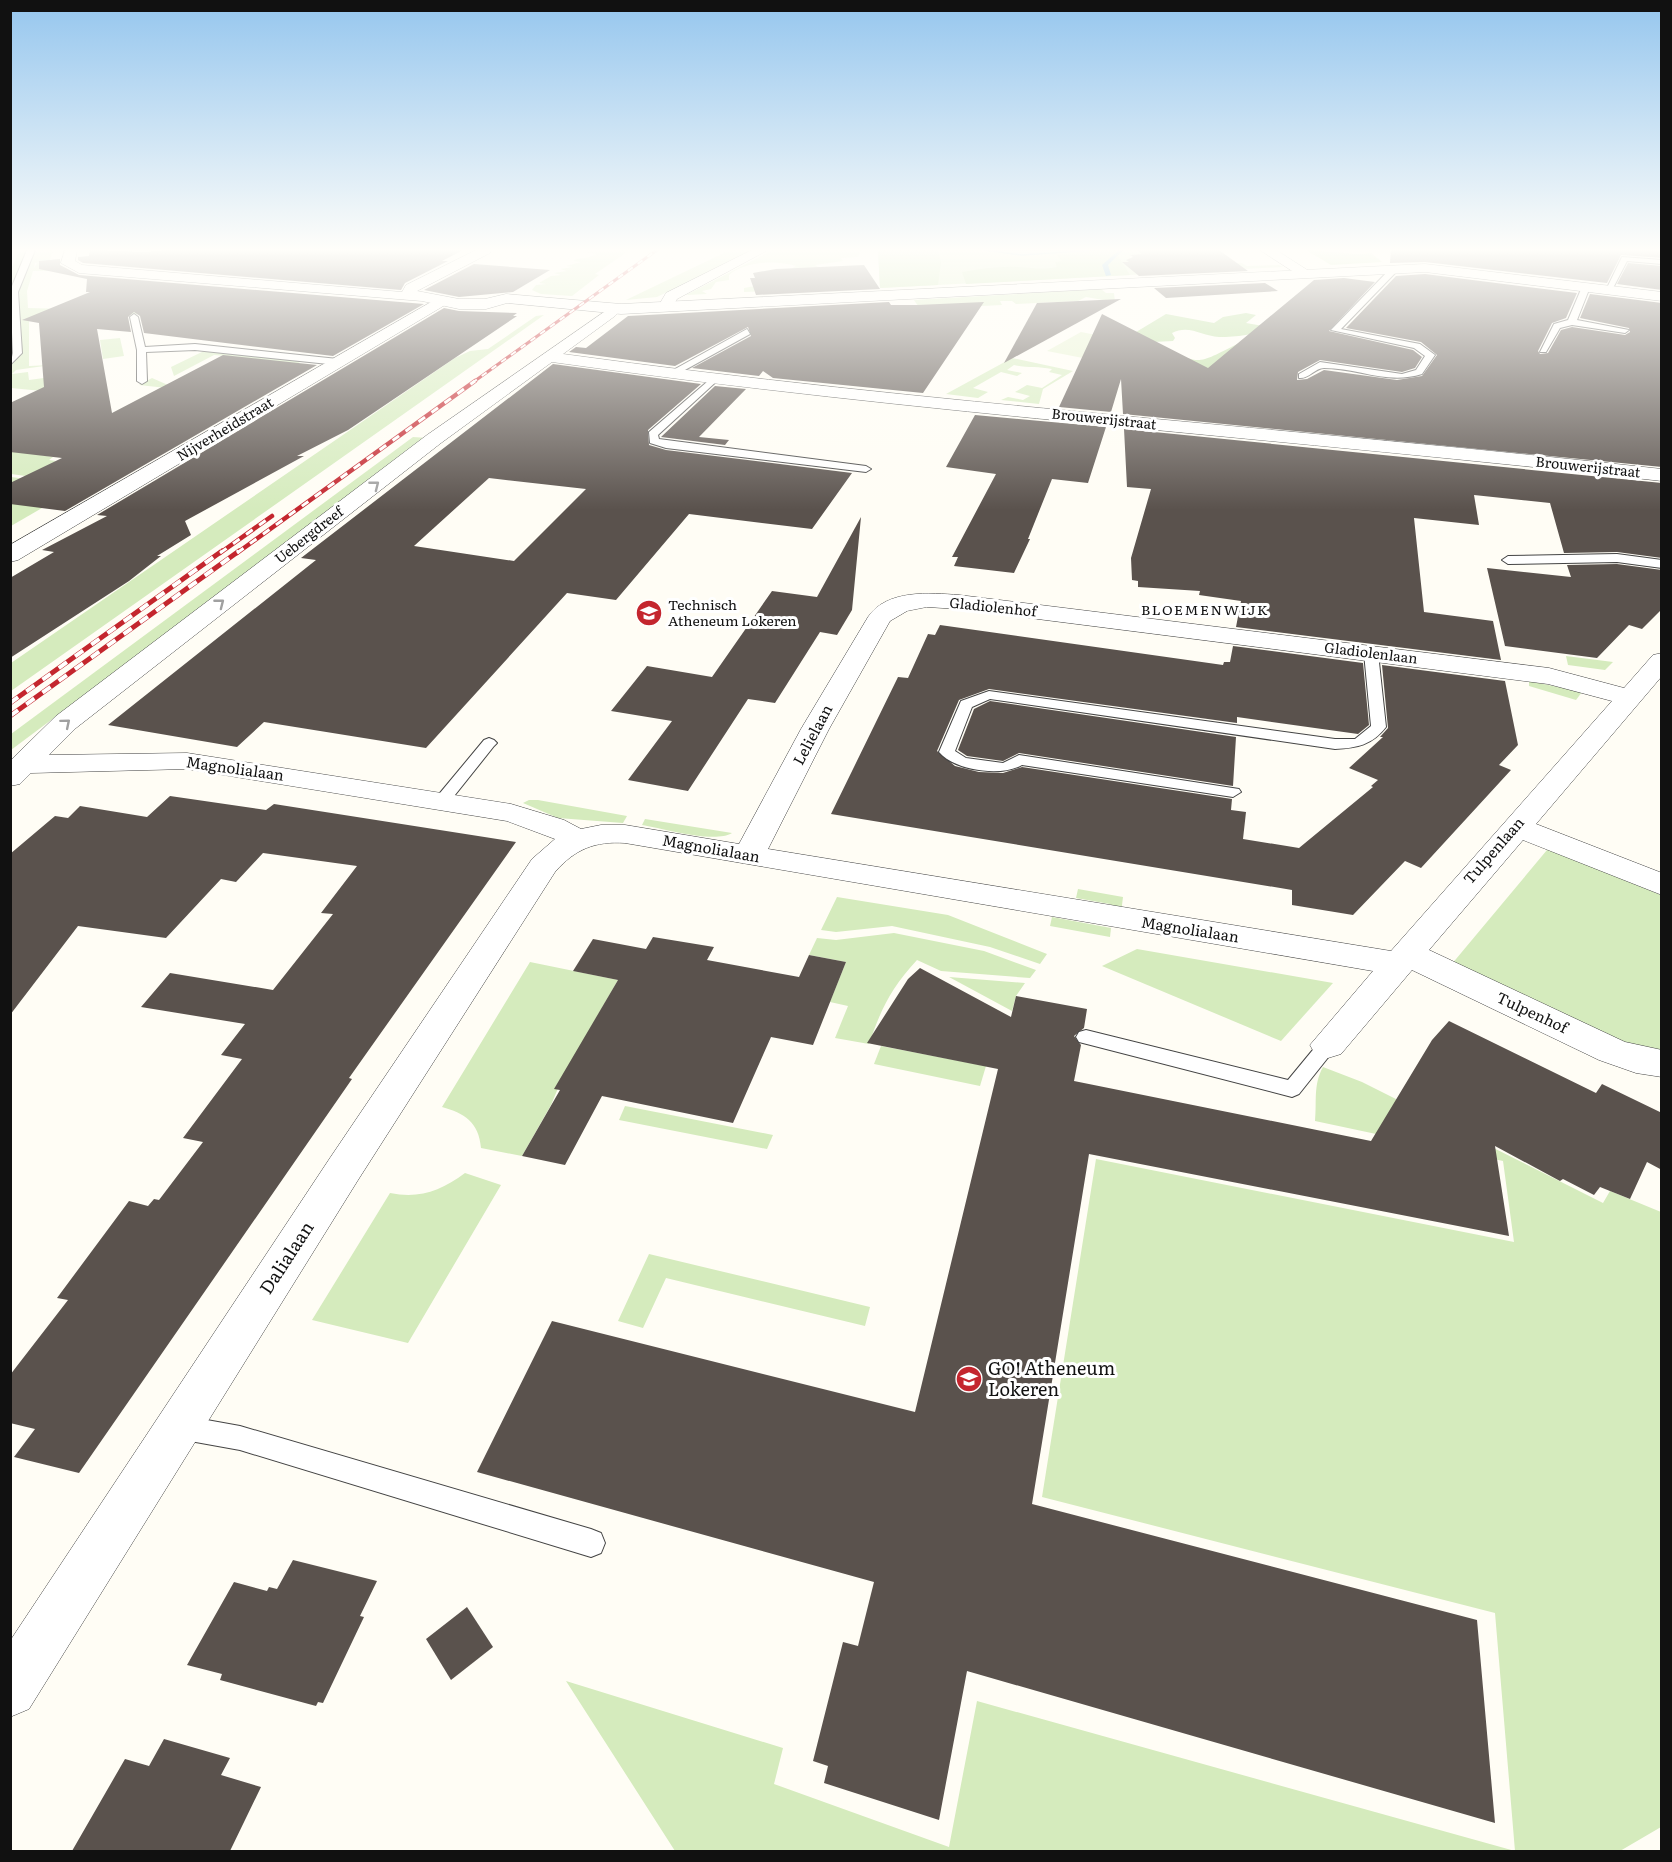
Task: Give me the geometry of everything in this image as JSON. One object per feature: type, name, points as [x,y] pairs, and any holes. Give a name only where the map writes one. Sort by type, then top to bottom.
[{"type":"street","name":"Nijverheidstraat","points":[[12,553],[381,337]]},
{"type":"street","name":"Uebergdreef","points":[[18,772],[44,741],[66,722],[434,439],[578,337]]},
{"type":"street","name":"Brouwerijstraat","points":[[548,357],[894,401],[1095,418],[1662,475]]},
{"type":"street","name":"Gladiolenhof","points":[[880,617],[894,605],[918,600],[959,602],[1111,621]]},
{"type":"street","name":"Lelielaan","points":[[749,855],[815,729],[880,617]]},
{"type":"street","name":"Gladiolenlaan","points":[[1111,621],[1549,676],[1629,697]]},
{"type":"street","name":"Tulpenlaan","points":[[1328,1045],[1515,826],[1662,660]]},
{"type":"street","name":"Magnolialaan","points":[[18,772],[62,762],[187,761],[512,813],[553,826],[576,838],[594,834],[625,834],[1139,922],[1401,958]]},
{"type":"street","points":[[1515,826],[1662,885]]},
{"type":"street","name":"Dalialaan","points":[[10,1690],[543,866],[565,844],[576,838]]},
{"type":"street","name":"Tulpenhof","points":[[1401,958],[1612,1051],[1636,1060],[1662,1064]]},
{"type":"lane","points":[[10,363],[18,353],[17,337]]},
{"type":"lane","points":[[138,337],[142,381]]},
{"type":"lane","points":[[671,374],[738,337]]},
{"type":"lane","points":[[1302,376],[1320,365],[1402,377],[1419,372],[1430,355],[1417,345],[1373,337]]},
{"type":"lane","points":[[1543,350],[1551,337]]},
{"type":"lane","points":[[141,350],[195,347],[338,362]]},
{"type":"lane","points":[[715,378],[653,434],[654,441],[666,445],[866,469]]},
{"type":"lane","points":[[1508,560],[1617,558],[1662,564]]},
{"type":"lane","points":[[1233,792],[1019,760],[1006,768],[962,762],[947,752],[966,704],[989,695],[1335,744],[1359,743],[1379,727],[1371,653]]},
{"type":"lane","points":[[441,802],[489,743]]},
{"type":"lane","points":[[1086,1037],[1292,1089],[1328,1045]]},
{"type":"lane","points":[[179,1427],[240,1438],[591,1542]]},
{"type":"green space","points":[[11,337],[29,337],[29,366],[51,365],[16,370],[12,374],[28,372],[29,380],[95,371],[96,380],[42,391],[11,388]]},
{"type":"green space","points":[[506,337],[513,337],[11,691],[11,663],[455,358],[470,351],[488,349]]},
{"type":"green space","points":[[1072,337],[1106,337],[1122,340],[1088,359],[1047,351]]},
{"type":"green space","points":[[1128,337],[1174,337],[1173,341],[1153,342],[1189,359],[1197,360],[1213,356],[1241,342],[1253,371],[1088,361]]},
{"type":"green space","points":[[120,338],[124,356],[103,359],[100,340]]},
{"type":"green space","points":[[204,351],[302,361],[240,396],[139,385],[152,378],[168,385],[241,357],[214,355],[174,376],[171,367]]},
{"type":"green space","points":[[1012,358],[1073,371],[1043,389],[1039,404],[1001,400],[1008,397],[1023,400],[1030,396],[1015,392],[1027,385],[1042,388],[1062,375],[1049,372],[1052,369],[1014,365],[1007,370],[1022,373],[1017,376],[1001,372],[973,388],[988,392],[978,398],[946,394]]},
{"type":"green space","points":[[57,427],[163,439],[85,484],[11,474],[10,450]],"holes":[[[67,430],[96,434],[86,440],[127,443],[137,438],[156,441],[127,457],[93,453],[51,476],[31,474],[56,461],[49,460],[53,457],[35,454],[55,443],[46,441]]]},
{"type":"green space","points":[[413,437],[428,438],[11,750],[11,734]]},
{"type":"green space","points":[[11,477],[80,486],[11,526]]},
{"type":"green space","points":[[1566,656],[1613,662],[1605,670],[1568,665]]},
{"type":"green space","points":[[1529,681],[1582,692],[1576,700],[1529,686]]},
{"type":"green space","points":[[529,800],[627,816],[623,823],[558,818],[523,803]]},
{"type":"green space","points":[[645,819],[732,833],[713,837],[688,834],[642,825]]},
{"type":"green space","points":[[1547,850],[1558,850],[1585,864],[1661,895],[1661,1054],[1638,1051],[1451,965]]},
{"type":"green space","points":[[1078,889],[1123,897],[1121,913],[1110,904],[1076,898]]},
{"type":"green space","points":[[837,897],[948,915],[1047,954],[1040,964],[990,947],[892,926],[836,932],[821,930]]},
{"type":"green space","points":[[1052,917],[1111,928],[1110,937],[1050,926]]},
{"type":"green space","points":[[894,933],[984,951],[1036,970],[1030,978],[941,971],[917,960],[888,999],[869,1044],[835,1038],[848,1006],[830,1002],[846,962],[809,955],[817,938],[836,940]]},
{"type":"green space","points":[[1137,949],[1333,983],[1281,1041],[1102,966]]},
{"type":"green space","points":[[530,962],[618,980],[564,1074],[551,1105],[522,1156],[481,1148],[474,1125],[457,1112],[442,1107]]},
{"type":"green space","points":[[949,977],[1025,983],[1016,996],[1012,1011]]},
{"type":"green space","points":[[881,1046],[986,1066],[980,1086],[874,1064]]},
{"type":"green space","points":[[1323,1067],[1362,1082],[1603,1203],[1610,1191],[1661,1212],[1661,1827],[1620,1851],[1515,1851],[1495,1613],[1042,1497],[1096,1159],[1514,1242],[1503,1161],[1315,1121],[1317,1087]]},
{"type":"green space","points":[[625,1106],[773,1135],[767,1149],[619,1120]]},
{"type":"green space","points":[[465,1173],[501,1185],[408,1343],[312,1320],[390,1193],[411,1195],[429,1192],[447,1185]]},
{"type":"green space","points":[[649,1254],[870,1307],[865,1326],[666,1278],[643,1328],[618,1321]]},
{"type":"green space","points":[[566,1681],[783,1748],[774,1784],[949,1847],[977,1701],[1515,1851],[675,1851]]},
{"type":"building","points":[[40,337],[98,337],[112,413],[223,355],[317,365],[65,511],[10,504],[10,483],[62,458],[10,452],[10,403],[44,387]]},
{"type":"building","points":[[176,337],[366,337],[333,356]]},
{"type":"building","points":[[396,337],[486,337],[348,430],[297,456],[304,456],[185,521],[191,535],[157,556],[161,556],[129,581],[10,658],[10,578],[54,552],[42,550],[107,516],[97,515]]},
{"type":"building","points":[[601,337],[729,337],[675,366],[569,352],[576,347],[586,348]]},
{"type":"building","points":[[749,337],[961,337],[923,393],[773,378],[763,371],[759,376],[692,368]]},
{"type":"building","points":[[1018,337],[1052,337],[1004,363]]},
{"type":"building","points":[[1091,337],[1147,337],[1208,368],[1245,337],[1355,337],[1413,350],[1422,357],[1415,368],[1402,372],[1320,360],[1298,372],[1297,380],[1307,379],[1324,370],[1397,380],[1422,376],[1437,355],[1421,342],[1394,337],[1545,337],[1538,351],[1540,354],[1548,353],[1557,337],[1662,337],[1662,467],[1123,414],[1121,379],[1111,412],[1059,407]]},
{"type":"building","points":[[553,364],[701,384],[648,430],[649,445],[666,450],[852,473],[812,529],[689,514],[616,600],[567,593],[426,748],[264,722],[237,747],[108,725],[316,560],[301,558]],"holes":[[[489,478],[586,489],[514,561],[414,546]]]},
{"type":"building","points":[[715,386],[746,389],[699,437],[729,440],[725,445],[661,437]]},
{"type":"building","points":[[975,415],[1106,427],[1088,483],[1052,479],[1028,539],[1030,539],[1014,573],[954,566],[958,557],[952,557],[996,474],[946,467]]},
{"type":"building","points":[[1124,429],[1662,483],[1662,558],[1617,552],[1564,553],[1550,503],[1474,495],[1479,525],[1414,518],[1424,612],[1493,621],[1501,660],[1236,627],[1241,601],[1199,595],[1200,591],[1138,587],[1138,581],[1132,580],[1131,558],[1151,489],[1127,487]]},
{"type":"building","points":[[861,517],[852,610],[837,635],[820,632],[775,703],[748,699],[688,791],[628,780],[672,721],[611,711],[647,666],[712,677],[772,591],[817,597]]},
{"type":"building","points":[[1617,564],[1662,570],[1662,609],[1642,629],[1629,625],[1597,658],[1505,646],[1487,568],[1571,577],[1567,565]]},
{"type":"building","points":[[940,625],[1223,665],[1224,662],[1230,662],[1233,646],[1363,663],[1369,725],[1358,734],[1237,717],[1237,723],[989,689],[959,700],[937,751],[955,766],[979,772],[1003,773],[1022,767],[1232,799],[1231,810],[1246,812],[1243,839],[1299,848],[1373,787],[1371,786],[1378,780],[1349,768],[1383,737],[1380,737],[1388,728],[1382,665],[1505,681],[1518,745],[1499,765],[1511,770],[1421,868],[1405,861],[1353,915],[1292,905],[1292,890],[831,814],[898,677],[908,678],[928,634],[935,635]]},
{"type":"building","points":[[990,701],[1236,737],[1233,786],[1019,753],[1003,761],[967,756],[958,750],[974,709]]},
{"type":"building","points":[[170,796],[266,810],[274,804],[516,842],[349,1078],[352,1079],[79,1473],[14,1457],[35,1429],[10,1423],[10,1375],[68,1300],[57,1298],[129,1201],[148,1206],[154,1199],[159,1200],[203,1142],[183,1138],[242,1059],[221,1055],[245,1024],[141,1007],[170,973],[273,990],[333,914],[321,913],[357,866],[263,853],[236,882],[221,879],[166,938],[78,926],[10,1015],[10,854],[55,816],[68,818],[80,806],[147,817]]},
{"type":"building","points":[[653,937],[714,947],[707,960],[799,977],[809,955],[846,962],[813,1045],[771,1037],[733,1123],[602,1096],[565,1165],[522,1156],[560,1090],[554,1089],[618,980],[573,971],[593,939],[646,949]]},
{"type":"building","points":[[920,968],[1011,1017],[1016,996],[1087,1009],[1084,1028],[1074,1036],[1081,1045],[1074,1081],[1371,1141],[1432,1040],[1449,1021],[1596,1093],[1602,1084],[1662,1113],[1662,1170],[1647,1162],[1630,1199],[1600,1187],[1594,1195],[1563,1179],[1560,1181],[1495,1146],[1509,1236],[1089,1154],[1032,1504],[1477,1620],[1495,1823],[967,1671],[939,1820],[824,1783],[828,1766],[813,1761],[843,1642],[858,1646],[874,1582],[477,1472],[552,1321],[915,1412],[998,1069],[867,1043],[908,979]]},
{"type":"building","points":[[293,1560],[377,1581],[360,1616],[364,1617],[323,1703],[318,1702],[316,1706],[220,1680],[222,1674],[187,1665],[234,1582],[267,1591],[269,1587],[277,1589]]},
{"type":"building","points":[[467,1607],[493,1647],[451,1680],[426,1639]]},
{"type":"building","points":[[164,1739],[230,1758],[221,1775],[261,1787],[230,1851],[72,1851],[125,1759],[149,1766]]},
{"type":"railway","points":[[472,383],[536,337]]},
{"type":"railway","points":[[237,553],[475,381]]},
{"type":"railway","points":[[220,553],[272,516]]},
{"type":"railway","points":[[10,703],[222,551]]},
{"type":"railway","points":[[10,716],[239,551]]},
{"type":"place","name":"Technisch Atheneum Lokeren","points":[[649,613]]},
{"type":"place","name":"GO! Atheneum Lokeren","points":[[969,1379]]},
{"type":"district","name":"BLOEMENWIJK","points":[[1205,610]]}]
